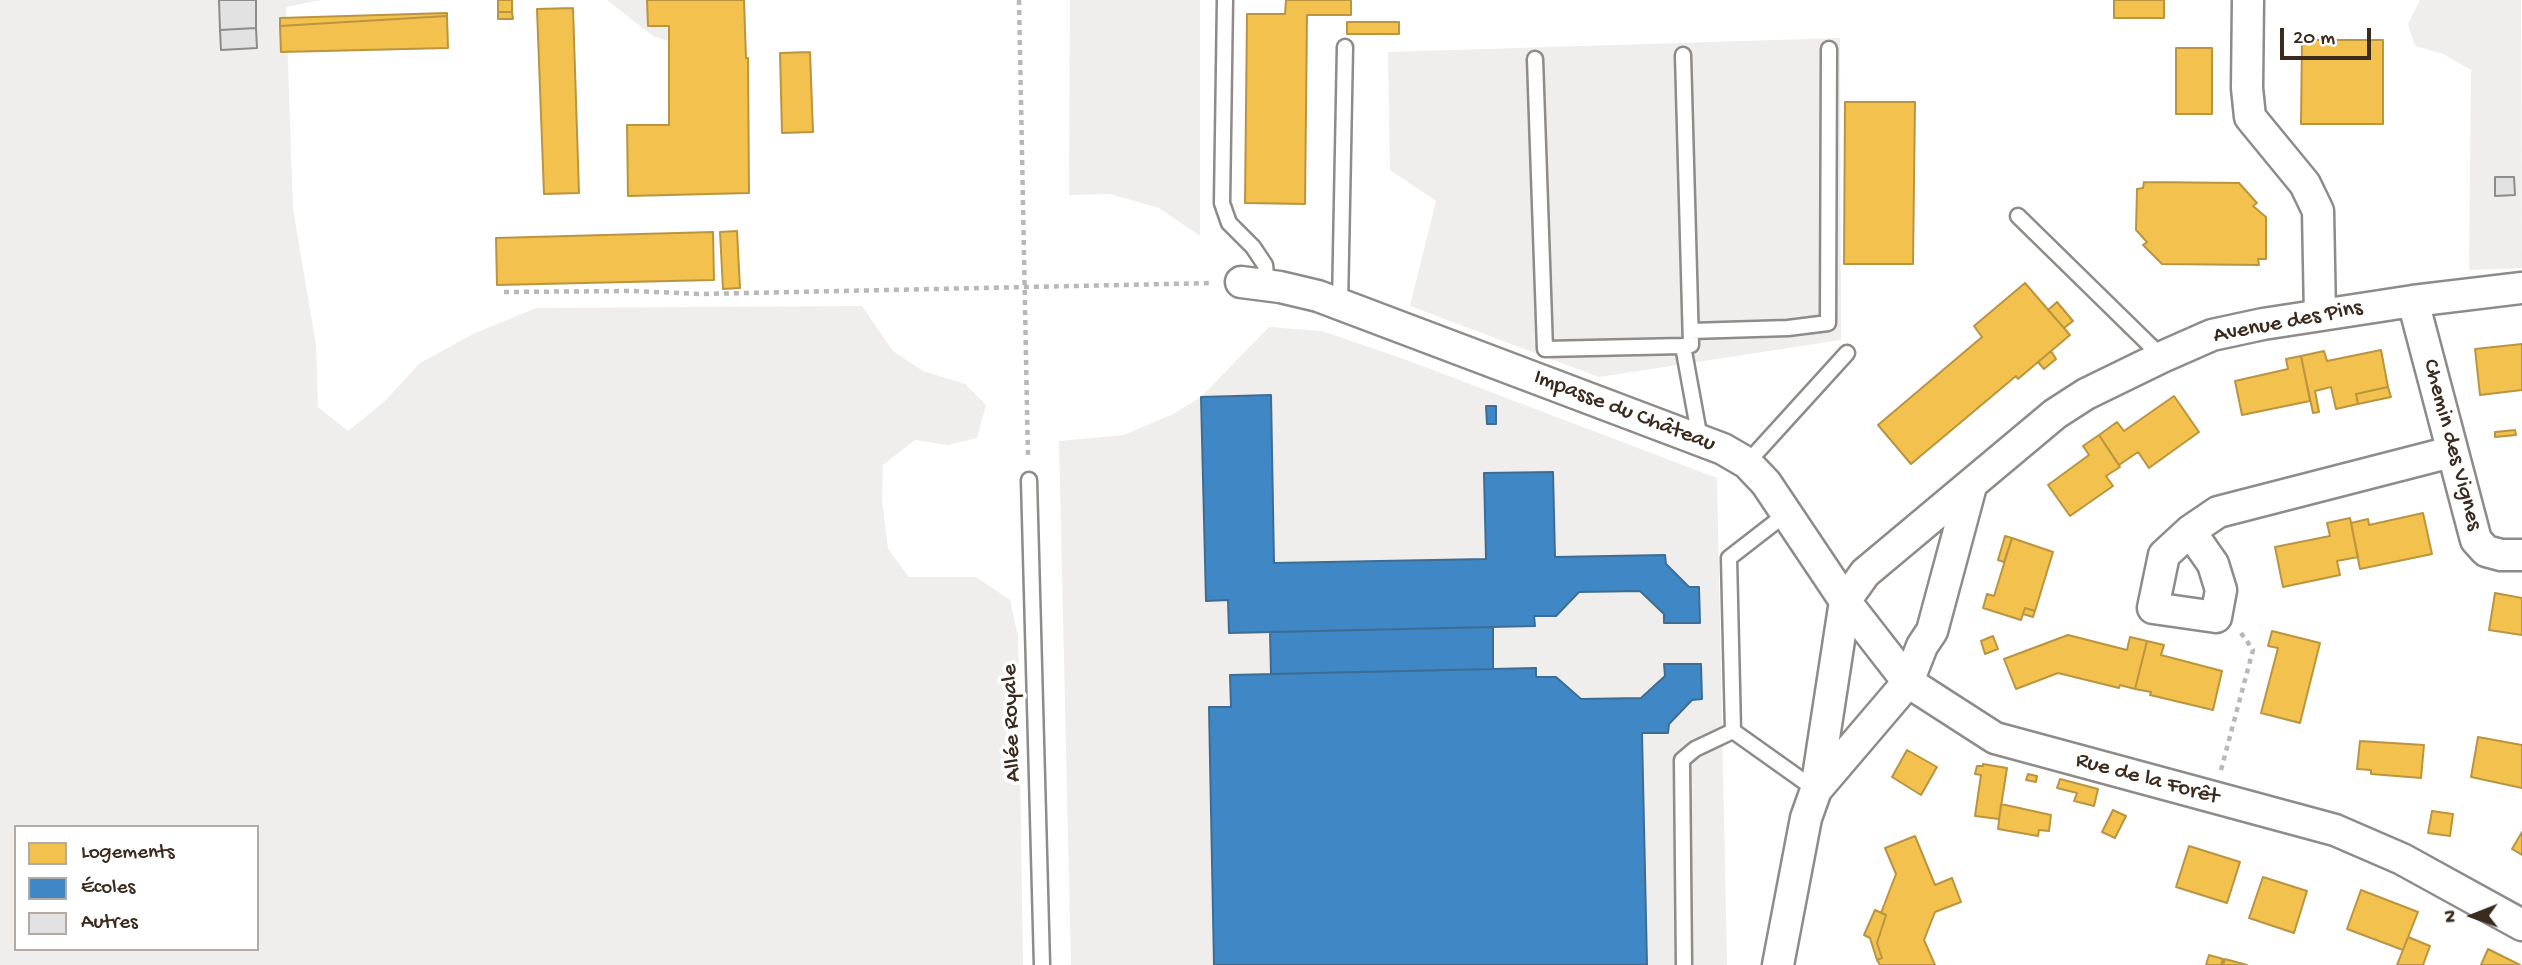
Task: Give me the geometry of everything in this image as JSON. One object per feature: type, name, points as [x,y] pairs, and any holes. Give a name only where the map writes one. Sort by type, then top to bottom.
[{"type":"street","points":[[2248,0],[2247,88],[2250,117],[2305,184],[2318,211],[2320,315]]},
{"type":"street","name":"Impasse du Château","points":[[1254,284],[1318,296],[1700,440],[1747,463],[1766,483],[1844,601],[1908,681]]},
{"type":"street","name":"Avenue des Pins","points":[[1844,601],[1865,573],[2055,414],[2086,394],[2162,357],[2212,335],[2263,324],[2413,301],[2522,288]]},
{"type":"street","name":"Chemin des Vignes","points":[[2413,301],[2476,540],[2486,551],[2501,555],[2522,555]]},
{"type":"street","points":[[2190,531],[2213,564],[2221,590],[2216,617],[2153,608],[2164,555],[2190,531],[2218,512],[2451,452]]},
{"type":"street","points":[[1816,790],[1908,681],[1923,646],[1933,631],[1971,486]]},
{"type":"street","points":[[1777,965],[1806,818],[1816,790],[1844,601]]},
{"type":"street","name":"Rue de la Forêt","points":[[1908,681],[1995,738],[2335,830],[2402,859],[2522,925]]},
{"type":"lane","points":[[1225,0],[1222,204],[1229,223],[1253,247],[1265,265],[1254,284]]},
{"type":"lane","points":[[1340,304],[1345,47]]},
{"type":"lane","points":[[1691,331],[1788,328],[1829,323],[1829,49]]},
{"type":"lane","points":[[1535,59],[1545,349],[1683,346],[1692,345],[1683,55]]},
{"type":"lane","points":[[2018,216],[2162,357]]},
{"type":"lane","points":[[1683,346],[1700,440]]},
{"type":"lane","points":[[1747,463],[1847,353]]},
{"type":"lane","name":"Allée Royale","points":[[1029,480],[1042,965]]},
{"type":"lane","points":[[1733,731],[1729,558],[1787,513]]},
{"type":"lane","points":[[1733,731],[1816,790]]},
{"type":"lane","points":[[1684,965],[1682,760],[1695,749],[1733,731]]},
{"type":"path","points":[[1019,0],[1029,480]]},
{"type":"path","points":[[504,292],[634,291],[700,294],[1254,284]]},
{"type":"path","points":[[2213,798],[2252,650],[2242,634],[2216,617]]},
{"type":"shaded area","points":[[0,0],[321,0],[286,7],[293,209],[316,345],[318,407],[348,431],[384,402],[420,363],[473,334],[536,308],[862,306],[893,351],[923,371],[965,384],[986,405],[977,438],[948,445],[915,440],[883,465],[882,500],[888,549],[909,577],[976,577],[1010,600],[1018,637],[1023,965],[0,965]]},
{"type":"shaded area","points":[[607,0],[696,0],[697,51],[653,36]]},
{"type":"shaded area","points":[[1070,0],[1200,0],[1200,236],[1159,208],[1110,194],[1069,195]]},
{"type":"shaded area","points":[[2420,0],[2521,0],[2522,268],[2469,270],[2471,70],[2443,54],[2415,46],[2408,24]]},
{"type":"shaded area","points":[[1840,38],[1841,340],[1599,377],[1410,306],[1436,201],[1390,170],[1388,52]]},
{"type":"shaded area","points":[[1269,327],[1322,331],[1404,359],[1717,478],[1727,965],[1071,965],[1059,441],[1124,435],[1175,413],[1201,397]]},
{"type":"building: Logements","points":[[498,0],[512,0],[512,12],[498,12]]},
{"type":"building: Logements","points":[[647,0],[744,0],[748,58],[749,193],[628,196],[627,125],[669,125],[669,26],[648,26]]},
{"type":"building: Logements","points":[[1286,0],[1351,0],[1351,15],[1307,15],[1305,204],[1245,203],[1247,14],[1285,14]]},
{"type":"building: Logements","points":[[2114,0],[2164,0],[2164,18],[2114,18]]},
{"type":"building: Logements","points":[[573,8],[579,193],[544,194],[537,9]]},
{"type":"building: Logements","points":[[498,12],[512,12],[513,19],[498,19]]},
{"type":"building: Logements","points":[[447,13],[447,16],[280,26],[280,18]]},
{"type":"building: Logements","points":[[447,16],[448,48],[281,52],[280,26]]},
{"type":"building: Logements","points":[[1347,22],[1399,22],[1399,34],[1347,34]]},
{"type":"building: Logements","points":[[2302,40],[2383,40],[2383,124],[2301,124]]},
{"type":"building: Logements","points":[[2176,48],[2212,48],[2212,114],[2176,114]]},
{"type":"building: Logements","points":[[810,52],[813,132],[782,133],[780,53]]},
{"type":"building: Logements","points":[[1845,102],[1915,102],[1913,264],[1844,264]]},
{"type":"building: Logements","points":[[2144,182],[2239,183],[2257,203],[2253,206],[2266,217],[2266,259],[2258,259],[2259,265],[2162,264],[2143,245],[2147,242],[2136,230],[2137,189],[2143,188]]},
{"type":"building: Logements","points":[[737,231],[740,288],[723,289],[720,232]]},
{"type":"building: Logements","points":[[713,232],[714,280],[497,285],[496,238]]},
{"type":"building: Logements","points":[[2025,283],[2070,335],[2018,379],[2016,376],[1911,464],[1878,425],[1982,337],[1974,326]]},
{"type":"building: Logements","points":[[2057,302],[2073,321],[2064,328],[2048,310]]},
{"type":"building: Logements","points":[[2522,344],[2522,390],[2480,395],[2475,349]]},
{"type":"building: Logements","points":[[2381,350],[2388,387],[2356,394],[2358,404],[2336,409],[2331,387],[2315,391],[2319,412],[2313,413],[2301,356],[2324,351],[2327,361]]},
{"type":"building: Logements","points":[[2051,351],[2056,359],[2044,369],[2038,362]]},
{"type":"building: Logements","points":[[2301,356],[2310,401],[2242,415],[2235,381],[2288,369],[2286,359]]},
{"type":"building: Logements","points":[[2388,387],[2391,397],[2358,404],[2356,394]]},
{"type":"building: Logements","points":[[2174,396],[2199,432],[2149,468],[2138,452],[2119,465],[2099,435],[2117,422],[2124,431]]},
{"type":"building: Logements","points":[[2515,430],[2516,435],[2495,437],[2495,432]]},
{"type":"building: Logements","points":[[2099,435],[2120,467],[2106,476],[2113,486],[2070,516],[2048,485],[2089,455],[2083,446]]},
{"type":"building: Logements","points":[[2423,513],[2432,554],[2360,569],[2351,523],[2368,519],[2369,525]]},
{"type":"building: Logements","points":[[2350,518],[2358,557],[2337,561],[2340,575],[2283,587],[2275,547],[2330,536],[2327,523]]},
{"type":"building: Logements","points":[[2005,536],[2012,538],[2004,562],[1998,560]]},
{"type":"building: Logements","points":[[2012,538],[2053,552],[2035,611],[2025,608],[2021,620],[1983,608],[1987,594],[1994,596]]},
{"type":"building: Logements","points":[[2495,593],[2522,598],[2522,635],[2489,630]]},
{"type":"building: Logements","points":[[2025,608],[2035,611],[2033,617],[2023,614]]},
{"type":"building: Logements","points":[[2272,631],[2320,643],[2300,723],[2261,713],[2278,648],[2268,646]]},
{"type":"building: Logements","points":[[2068,635],[2127,650],[2130,637],[2147,641],[2135,689],[2120,685],[2119,688],[2058,673],[2016,689],[2004,659]]},
{"type":"building: Logements","points":[[1993,636],[1998,649],[1985,654],[1981,641]]},
{"type":"building: Logements","points":[[2147,641],[2164,645],[2161,655],[2222,671],[2213,710],[2135,689]]},
{"type":"building: Logements","points":[[2478,737],[2522,745],[2522,788],[2471,777]]},
{"type":"building: Logements","points":[[2360,741],[2424,745],[2421,778],[2371,774],[2371,770],[2357,769]]},
{"type":"building: Logements","points":[[1907,750],[1937,767],[1921,795],[1892,777]]},
{"type":"building: Logements","points":[[1983,764],[2007,768],[1999,819],[1975,816],[1981,775],[1975,774],[1977,766]]},
{"type":"building: Logements","points":[[2028,774],[2037,776],[2036,782],[2026,780]]},
{"type":"building: Logements","points":[[2060,779],[2098,789],[2094,806],[2074,801],[2077,793],[2057,788]]},
{"type":"building: Logements","points":[[2001,804],[2051,815],[2049,831],[2039,830],[2038,836],[1998,829]]},
{"type":"building: Logements","points":[[2113,810],[2126,816],[2115,838],[2102,832]]},
{"type":"building: Logements","points":[[2432,811],[2453,814],[2450,836],[2428,833]]},
{"type":"building: Logements","points":[[2522,832],[2522,855],[2512,849]]},
{"type":"building: Logements","points":[[1915,836],[1935,885],[1952,878],[1961,902],[1935,912],[1924,940],[1935,965],[1880,965],[1877,960],[1882,958],[1877,943],[1886,915],[1881,913],[1896,874],[1885,848]]},
{"type":"building: Logements","points":[[2189,846],[2240,862],[2227,903],[2176,887]]},
{"type":"building: Logements","points":[[2263,877],[2307,891],[2294,933],[2249,918]]},
{"type":"building: Logements","points":[[2361,890],[2418,912],[2403,950],[2347,929]]},
{"type":"building: Logements","points":[[1875,910],[1886,915],[1877,943],[1882,958],[1877,960],[1870,938],[1864,935]]},
{"type":"building: Logements","points":[[2408,937],[2430,946],[2423,965],[2397,965]]},
{"type":"building: Logements","points":[[2488,949],[2520,965],[2481,965]]},
{"type":"building: Logements","points":[[2209,955],[2223,959],[2221,965],[2206,965]]},
{"type":"building: Logements","points":[[2225,959],[2247,965],[2223,965]]},
{"type":"building: Écoles","points":[[1271,395],[1274,563],[1486,559],[1484,473],[1553,472],[1555,557],[1665,555],[1666,564],[1689,587],[1699,587],[1700,623],[1664,623],[1664,614],[1640,591],[1579,592],[1556,616],[1534,616],[1535,626],[1229,633],[1228,600],[1206,601],[1201,397]]},
{"type":"building: Écoles","points":[[1486,406],[1496,406],[1496,424],[1487,424]]},
{"type":"building: Écoles","points":[[1493,627],[1493,669],[1271,674],[1270,632]]},
{"type":"building: Écoles","points":[[1664,664],[1701,664],[1702,699],[1692,700],[1669,724],[1668,733],[1642,733],[1647,965],[1214,965],[1209,707],[1231,707],[1230,675],[1536,668],[1536,677],[1556,677],[1581,699],[1641,698],[1665,676]]},
{"type":"building: Autres","points":[[219,0],[256,0],[256,28],[220,30]]},
{"type":"building: Autres","points":[[256,28],[257,48],[221,50],[220,30]]},
{"type":"building: Autres","points":[[2495,177],[2514,177],[2515,195],[2495,196]]}]
